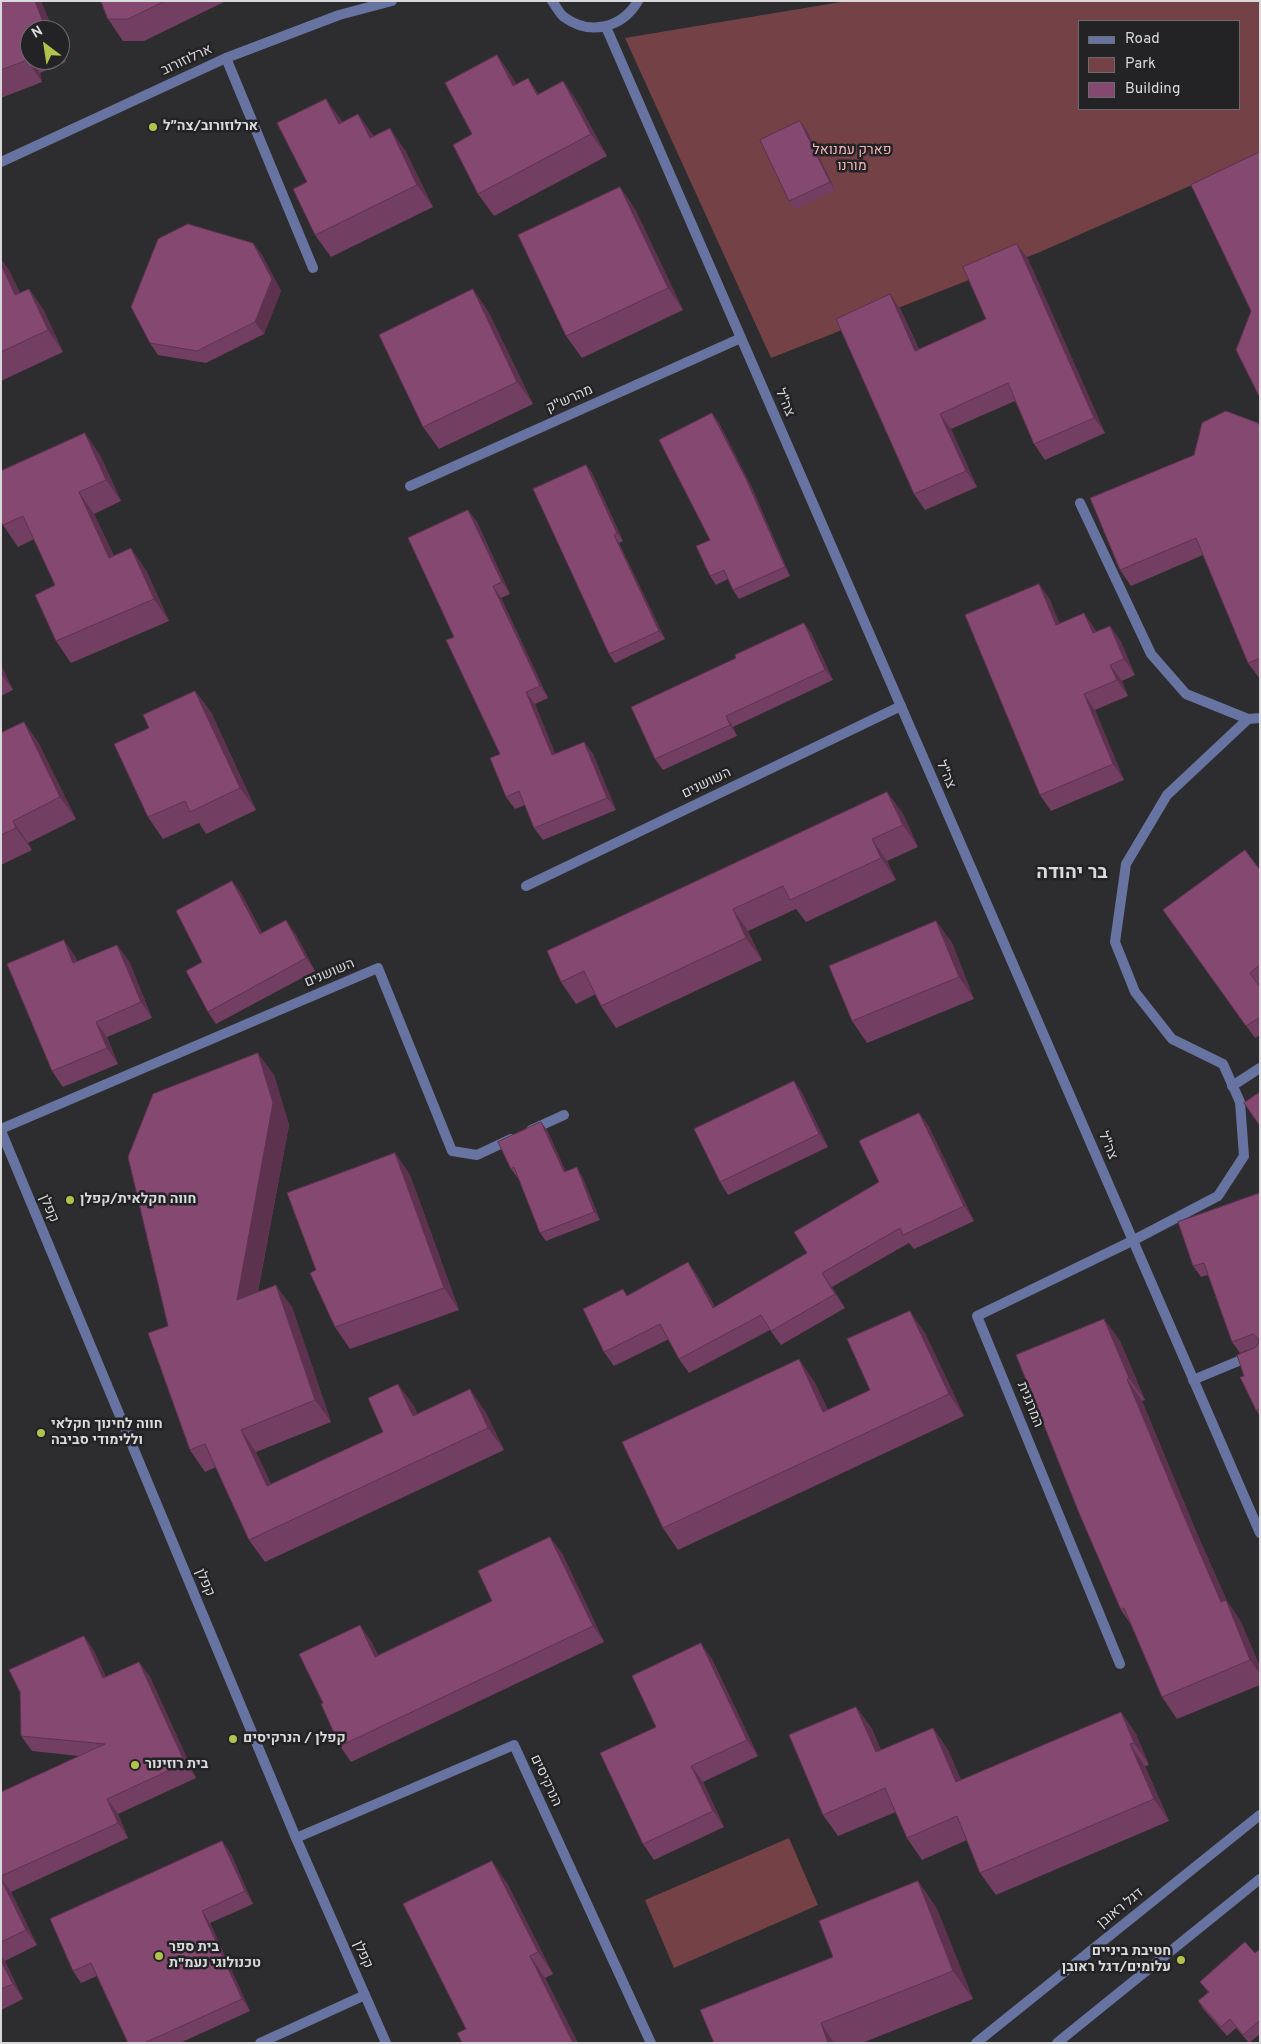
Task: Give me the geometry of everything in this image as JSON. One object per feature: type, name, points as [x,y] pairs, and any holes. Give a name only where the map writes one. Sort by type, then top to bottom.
[{"type":"street","name":"ארלוזורוב","points":[[1,162],[226,58],[339,15],[392,1]]},
{"type":"street","points":[[552,1],[563,16],[583,27],[606,27],[621,21],[638,1]]},
{"type":"street","name":"צה\"ל","points":[[606,27],[1260,1534]]},
{"type":"street","points":[[226,58],[313,268]]},
{"type":"street","name":"מהרש\"ק","points":[[410,486],[741,338]]},
{"type":"street","points":[[1080,503],[1151,654],[1186,694],[1248,719],[1260,718]]},
{"type":"street","name":"השושנים","points":[[526,886],[901,706]]},
{"type":"street","points":[[1132,1241],[1218,1196],[1244,1156],[1240,1102],[1223,1064],[1172,1039],[1135,992],[1115,942],[1126,864],[1168,795],[1248,719]]},
{"type":"street","name":"השושנים","points":[[1,1130],[378,968],[452,1151],[477,1155],[564,1115]]},
{"type":"street","points":[[1232,1086],[1260,1068]]},
{"type":"street","name":"קפלן","points":[[1,1130],[296,1838],[386,2043]]},
{"type":"street","name":"המרגנית","points":[[1120,1664],[978,1316],[1132,1241]]},
{"type":"street","points":[[1193,1380],[1260,1352]]},
{"type":"street","name":"הנרקיסים","points":[[296,1838],[514,1745],[651,2043]]},
{"type":"street","name":"דגל ראובן","points":[[976,2043],[1260,1815]]},
{"type":"street","points":[[1057,2043],[1260,1879]]},
{"type":"street","points":[[260,2043],[365,1995]]},
{"type":"green space","name":"פארק עמנואל מורנו","points":[[847,1],[1260,1],[1260,155],[1040,252],[771,358],[625,38]]},
{"type":"green space","points":[[789,1838],[818,1905],[674,1968],[645,1900]]},
{"type":"building","points":[[1,1],[35,1],[42,20],[20,20],[20,63],[1,70]]},
{"type":"building","points":[[101,1],[165,1],[128,19],[108,19]]},
{"type":"building","points":[[497,55],[513,86],[528,78],[537,95],[563,81],[591,134],[478,194],[453,145],[472,134],[445,83]]},
{"type":"building","points":[[326,99],[339,124],[358,114],[370,138],[390,128],[417,185],[315,235],[293,189],[307,182],[277,123]]},
{"type":"building","points":[[800,121],[830,182],[789,201],[760,140]]},
{"type":"building","points":[[1260,152],[1259,396],[1236,350],[1251,311],[1191,185]]},
{"type":"building","points":[[620,187],[668,288],[566,336],[518,235]]},
{"type":"building","points":[[188,224],[253,243],[272,279],[255,322],[197,351],[150,343],[131,307],[158,239]]},
{"type":"building","points":[[1017,244],[1094,418],[1034,444],[1008,383],[940,414],[966,471],[914,494],[836,319],[890,294],[915,351],[986,319],[963,267]]},
{"type":"building","points":[[1,264],[15,295],[29,289],[48,330],[1,352]]},
{"type":"building","points":[[473,289],[517,382],[423,427],[379,335]]},
{"type":"building","points":[[1226,411],[1258,423],[1260,426],[1260,658],[1248,663],[1196,538],[1120,570],[1090,498],[1194,455],[1202,423]]},
{"type":"building","points":[[712,413],[747,481],[785,567],[733,590],[724,570],[710,576],[696,546],[710,540],[659,440]]},
{"type":"building","points":[[85,433],[106,480],[79,492],[109,558],[131,548],[154,599],[56,641],[35,595],[55,585],[23,516],[3,525],[1,522],[1,471]]},
{"type":"building","points":[[586,465],[617,533],[614,535],[659,631],[609,654],[533,489]]},
{"type":"building","points":[[468,510],[502,582],[493,586],[540,686],[526,692],[552,755],[584,742],[607,798],[534,828],[519,791],[506,797],[490,758],[500,754],[446,640],[454,637],[408,538]]},
{"type":"building","points":[[1039,584],[1056,625],[1084,613],[1093,633],[1110,626],[1124,659],[1110,665],[1117,680],[1084,694],[1113,764],[1040,795],[965,615]]},
{"type":"building","points":[[804,623],[825,670],[726,716],[730,725],[655,759],[631,707],[736,658],[735,655]]},
{"type":"building","points":[[195,691],[240,788],[190,812],[185,801],[148,817],[114,744],[149,728],[143,715]]},
{"type":"building","points":[[24,722],[60,797],[13,821],[16,828],[1,835],[1,733]]},
{"type":"building","points":[[887,792],[903,825],[872,839],[881,858],[790,900],[783,886],[733,909],[746,938],[601,1006],[584,971],[561,982],[547,951]]},
{"type":"building","points":[[1245,850],[1260,870],[1260,965],[1250,973],[1260,987],[1260,1017],[1246,1026],[1163,910]]},
{"type":"building","points":[[232,881],[260,934],[286,920],[306,958],[208,1012],[186,971],[202,962],[176,911]]},
{"type":"building","points":[[936,921],[959,977],[852,1021],[829,966]]},
{"type":"building","points":[[64,940],[73,963],[117,945],[141,1002],[96,1022],[107,1048],[52,1071],[7,964]]},
{"type":"building","points":[[258,1053],[273,1103],[237,1300],[276,1285],[315,1400],[241,1430],[267,1486],[383,1432],[368,1398],[398,1384],[413,1416],[470,1389],[488,1428],[249,1540],[205,1444],[190,1450],[148,1333],[168,1326],[128,1157],[153,1094]]},
{"type":"building","points":[[794,1081],[819,1134],[720,1182],[694,1129]]},
{"type":"building","points":[[1260,1092],[1260,1126],[1244,1103]]},
{"type":"building","points":[[919,1113],[964,1206],[903,1235],[900,1228],[822,1273],[835,1294],[771,1331],[761,1315],[679,1359],[660,1324],[604,1352],[583,1309],[623,1289],[627,1296],[688,1262],[713,1308],[807,1253],[794,1232],[879,1182],[859,1141]]},
{"type":"building","points":[[541,1122],[564,1172],[577,1167],[594,1212],[540,1233],[514,1167],[511,1169],[498,1142]]},
{"type":"building","points":[[395,1153],[444,1288],[335,1327],[310,1273],[316,1270],[287,1193]]},
{"type":"building","points":[[1260,1193],[1260,1409],[1256,1410],[1240,1377],[1244,1376],[1237,1355],[1256,1347],[1259,1339],[1253,1334],[1232,1342],[1204,1263],[1193,1266],[1178,1222]]},
{"type":"building","points":[[910,1311],[949,1394],[663,1528],[622,1442],[799,1359],[823,1412],[870,1390],[847,1339]]},
{"type":"building","points":[[1104,1319],[1183,1514],[1221,1602],[1226,1600],[1250,1660],[1162,1697],[1124,1608],[1121,1610],[1079,1513],[1016,1355]]},
{"type":"building","points":[[550,1537],[593,1626],[340,1746],[321,1704],[323,1703],[299,1654],[360,1625],[375,1657],[492,1601],[478,1571]]},
{"type":"building","name":"בית רוזינור","points":[[84,1636],[103,1678],[139,1662],[185,1763],[107,1799],[118,1823],[1,1876],[1,1792],[105,1744],[21,1736],[20,1692],[9,1670]]},
{"type":"building","points":[[701,1643],[747,1740],[691,1766],[713,1811],[643,1844],[600,1753],[656,1727],[632,1676]]},
{"type":"building","points":[[856,1707],[876,1752],[933,1728],[956,1782],[1121,1712],[1134,1743],[1130,1744],[1154,1799],[980,1873],[957,1816],[907,1838],[885,1788],[823,1815],[789,1735]]},
{"type":"building","points":[[222,1841],[245,1891],[202,1911],[242,1999],[144,2043],[128,2043],[91,1963],[73,1971],[50,1919]]},
{"type":"building","points":[[492,1861],[538,1952],[530,1956],[573,2043],[462,2043],[457,2033],[466,2029],[403,1904]]},
{"type":"building","points":[[1,1879],[26,1930],[1,1942]]},
{"type":"building","points":[[918,1881],[953,1971],[821,2023],[828,2043],[714,2043],[700,2010],[833,1957],[819,1921]]},
{"type":"building","points":[[1245,1942],[1255,1953],[1260,1949],[1260,2020],[1243,2035],[1230,2019],[1221,2027],[1198,2001],[1209,1992],[1200,1982]]},
{"type":"building","points":[[1,1961],[13,1984],[1,1989]]},
{"type":"place","name":"ארלוזורוב/צה״ל","points":[[153,127]]},
{"type":"place","name":"חווה חקלאית/קפלן","points":[[70,1200]]},
{"type":"place","name":"חווה לחינוך חקלאי וללימודי סביבה","points":[[41,1433]]},
{"type":"place","name":"קפלן / הנרקיסים","points":[[233,1739]]},
{"type":"place","name":"בית רוזינור","points":[[135,1765]]},
{"type":"place","name":"בית ספר טכנולוגי נעמ\"ת","points":[[159,1956]]},
{"type":"place","name":"חטיבת ביניים עלומים/דגל ראובן","points":[[1181,1960]]},
{"type":"district","name":"בר יהודה","points":[[1072,874]]}]
